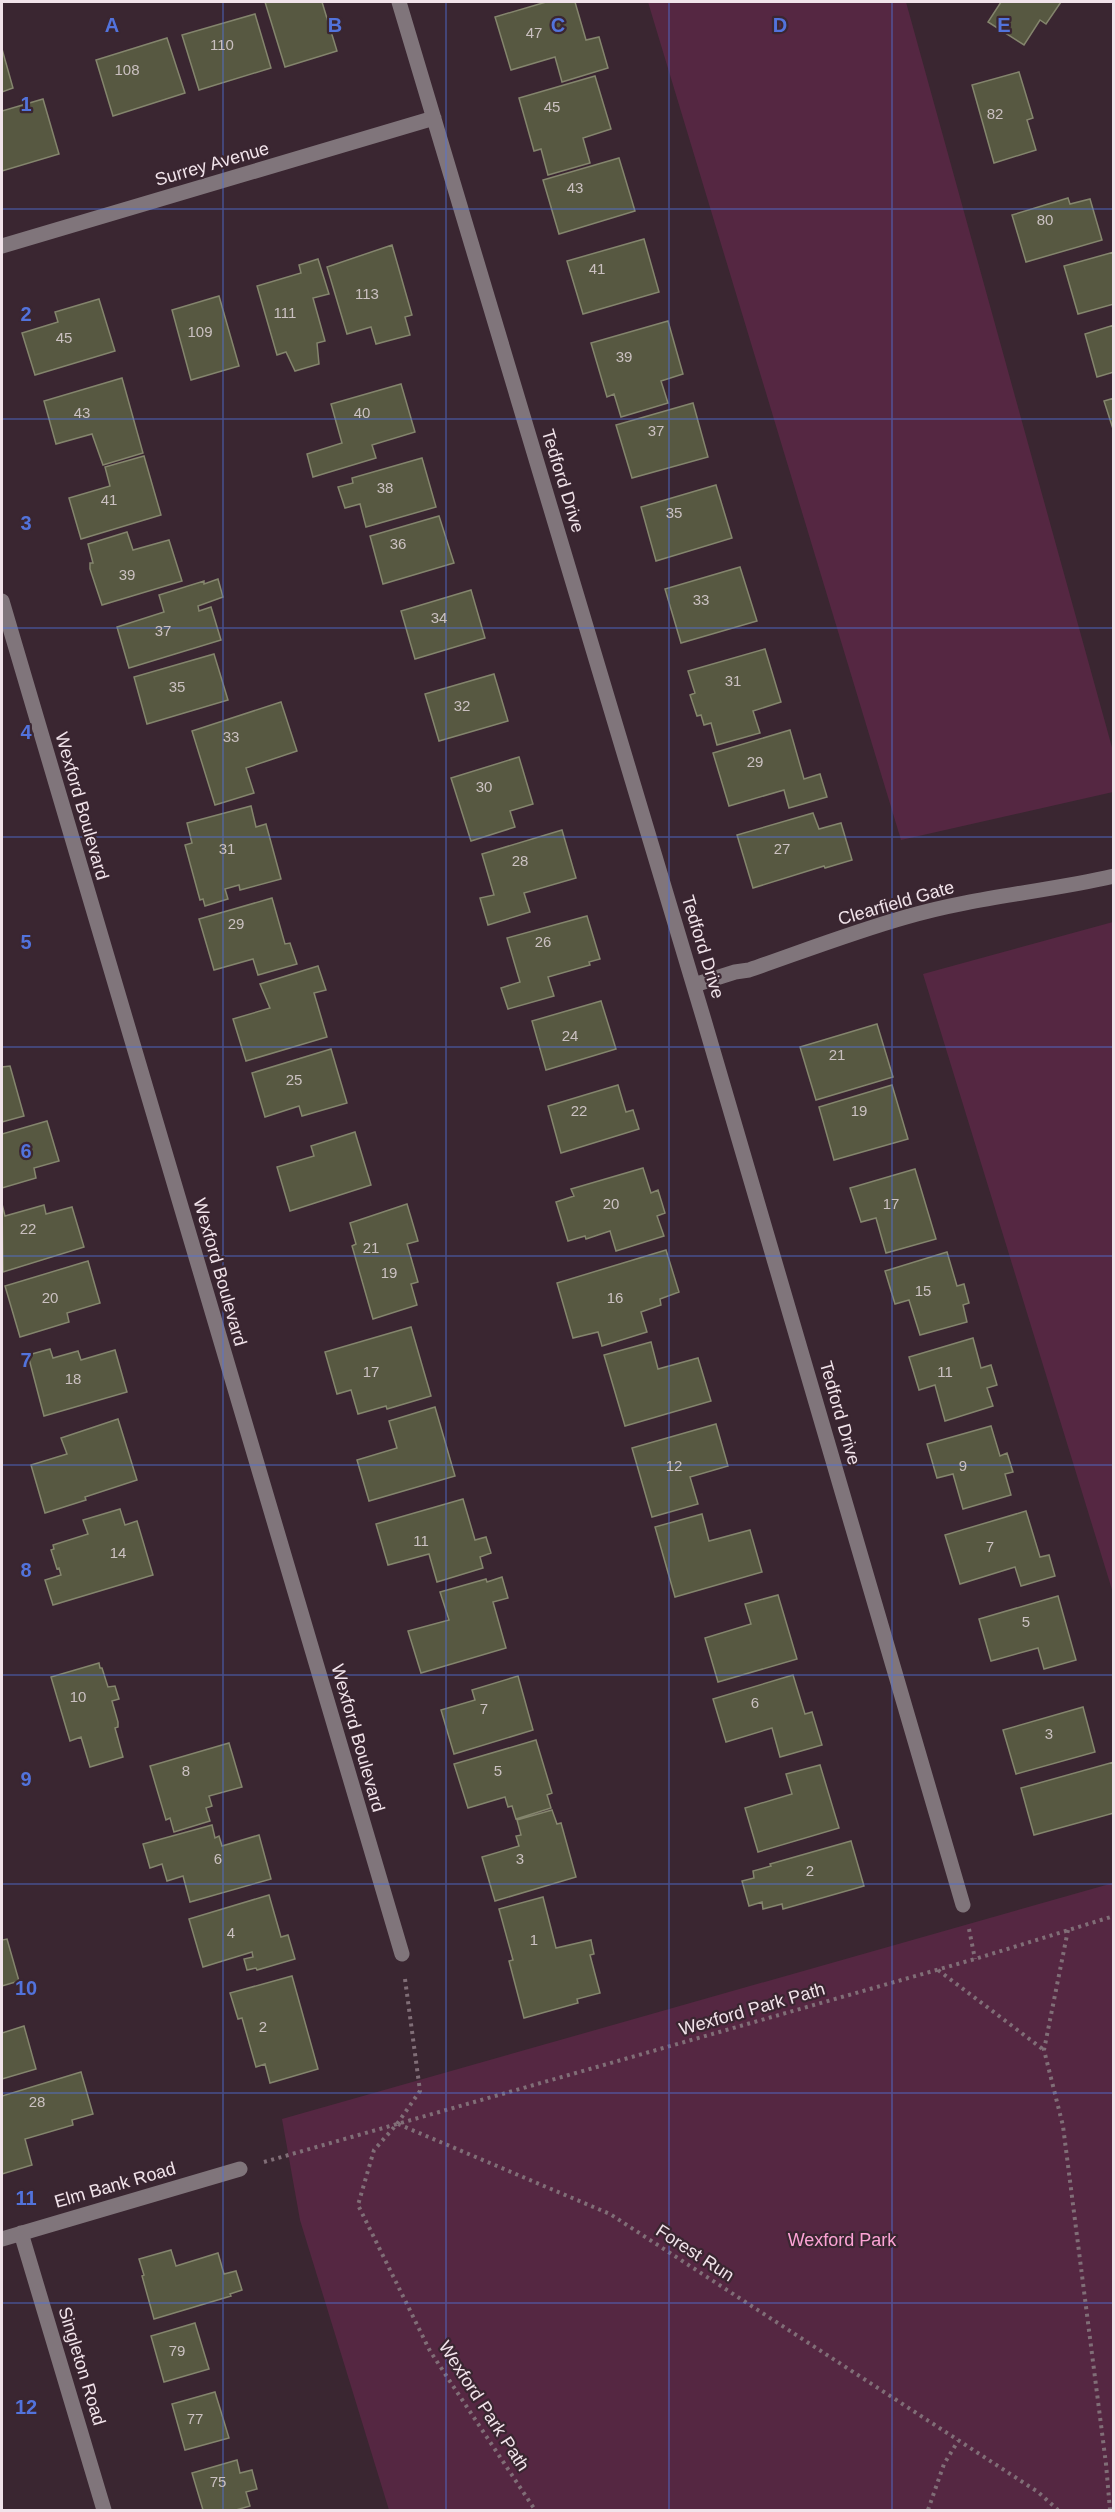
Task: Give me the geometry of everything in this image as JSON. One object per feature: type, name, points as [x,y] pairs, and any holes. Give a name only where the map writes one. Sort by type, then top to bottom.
[{"type":"street","name":"Tedford Drive","points":[[399,2],[694,985],[963,1905]]},
{"type":"street","name":"Surrey Avenue","points":[[2,246],[434,118]]},
{"type":"street","name":"Wexford Boulevard","points":[[2,601],[402,1954]]},
{"type":"street","name":"Clearfield Gate","points":[[694,985],[749,970],[907,916],[982,900],[1067,887],[1113,876]]},
{"type":"street","name":"Elm Bank Road","points":[[2,2239],[240,2169]]},
{"type":"street","name":"Singleton Road","points":[[21,2233],[104,2511]]},
{"type":"path","name":"Wexford Park Path","points":[[240,2169],[938,1970],[1113,1916]]},
{"type":"path","points":[[1068,1930],[1044,2049],[1063,2126],[1110,2511]]},
{"type":"path","name":"Wexford Park Path","points":[[402,1954],[420,2091],[398,2124],[374,2151],[358,2205],[430,2350],[534,2511]]},
{"type":"path","points":[[938,1970],[1044,2049]]},
{"type":"path","name":"Forest Run","points":[[398,2124],[610,2214],[1038,2492],[1058,2511]]},
{"type":"path","points":[[928,2511],[944,2464],[958,2441]]},
{"type":"green space","points":[[648,2],[906,2],[1113,751],[1113,792],[901,840]]},
{"type":"green space","points":[[1114,922],[1113,1593],[923,974]]},
{"type":"green space","name":"Wexford Park","points":[[1113,1883],[1113,2510],[389,2510],[300,2220],[282,2119]]},
{"type":"building","points":[[265,2],[322,2],[337,51],[285,67]]},
{"type":"building","points":[[546,2],[575,2],[586,40],[599,37],[608,68],[562,82],[555,57],[511,70],[495,17]]},
{"type":"building","points":[[1001,2],[1061,2],[1046,24],[1040,20],[1024,45],[988,22]]},
{"type":"building","points":[[255,14],[271,68],[199,90],[182,35]]},
{"type":"building","points":[[167,38],[185,93],[113,116],[96,60]]},
{"type":"building","points":[[2,49],[13,88],[2,92]]},
{"type":"building","points":[[1019,72],[1033,118],[1027,120],[1036,150],[994,163],[972,85]]},
{"type":"building","points":[[595,76],[611,129],[583,138],[590,163],[548,175],[541,149],[534,151],[519,98]]},
{"type":"building","points":[[43,99],[59,154],[2,171],[2,111]]},
{"type":"building","points":[[619,158],[635,211],[559,234],[543,180]]},
{"type":"building","points":[[1068,198],[1070,204],[1090,199],[1102,240],[1026,262],[1012,215]]},
{"type":"building","points":[[644,239],[659,292],[583,314],[567,261]]},
{"type":"building","points":[[392,245],[412,315],[405,317],[410,335],[376,344],[371,327],[347,334],[327,267]]},
{"type":"building","points":[[1114,252],[1114,304],[1078,314],[1064,266]]},
{"type":"building","points":[[318,259],[329,294],[313,298],[325,341],[317,343],[319,364],[295,371],[286,352],[277,355],[257,286],[301,273],[299,265]]},
{"type":"building","points":[[219,296],[239,366],[191,380],[172,310]]},
{"type":"building","points":[[99,299],[115,351],[35,375],[22,333],[58,322],[55,312]]},
{"type":"building","points":[[668,321],[683,374],[661,381],[668,403],[621,417],[614,394],[607,397],[591,343]]},
{"type":"building","points":[[1114,325],[1114,372],[1097,377],[1085,334]]},
{"type":"building","points":[[122,378],[143,453],[103,465],[92,434],[56,444],[44,401]]},
{"type":"building","points":[[401,384],[415,432],[372,445],[376,458],[313,477],[307,454],[342,443],[331,404]]},
{"type":"building","points":[[1114,398],[1114,432],[1104,401]]},
{"type":"building","points":[[693,403],[708,457],[632,478],[616,425]]},
{"type":"building","points":[[144,456],[161,515],[81,539],[69,498],[110,486],[105,467]]},
{"type":"building","points":[[422,458],[436,507],[366,527],[360,504],[345,508],[338,487],[353,483],[352,478]]},
{"type":"building","points":[[716,485],[732,538],[656,561],[641,507]]},
{"type":"building","points":[[439,516],[454,563],[383,584],[370,536]]},
{"type":"building","points":[[127,532],[133,550],[169,540],[182,581],[102,605],[90,569],[90,563],[93,563],[88,544]]},
{"type":"building","points":[[740,567],[757,621],[681,643],[665,589]]},
{"type":"building","points":[[218,579],[223,597],[198,606],[199,611],[211,607],[221,640],[129,668],[117,627],[164,612],[159,595]]},
{"type":"building","points":[[471,590],[485,638],[415,659],[401,611]]},
{"type":"building","points":[[765,649],[781,702],[753,711],[760,733],[717,745],[711,723],[704,725],[701,715],[697,716],[690,695],[695,693],[688,671]]},
{"type":"building","points":[[214,654],[228,700],[147,724],[134,677]]},
{"type":"building","points":[[494,674],[508,721],[439,741],[425,694]]},
{"type":"building","points":[[281,702],[297,751],[246,768],[254,793],[215,805],[192,731]]},
{"type":"building","points":[[790,730],[804,779],[820,774],[827,797],[789,808],[784,790],[729,806],[713,753]]},
{"type":"building","points":[[519,757],[533,804],[510,811],[515,827],[471,841],[451,778]]},
{"type":"building","points":[[251,806],[256,827],[266,824],[281,879],[240,890],[239,885],[225,889],[228,899],[205,906],[203,899],[200,900],[185,845],[192,843],[187,823]]},
{"type":"building","points":[[813,813],[819,829],[841,823],[852,860],[825,868],[824,866],[753,888],[737,835]]},
{"type":"building","points":[[562,830],[576,878],[524,893],[530,912],[488,925],[480,898],[494,895],[482,854]]},
{"type":"building","points":[[272,898],[285,944],[290,943],[297,964],[258,975],[253,959],[214,970],[199,919]]},
{"type":"building","points":[[587,916],[600,959],[589,962],[590,965],[548,977],[554,996],[508,1009],[501,988],[520,982],[507,938]]},
{"type":"building","points":[[318,966],[326,990],[314,993],[327,1037],[246,1061],[233,1019],[270,1008],[260,984]]},
{"type":"building","points":[[601,1001],[616,1049],[546,1070],[532,1021]]},
{"type":"building","points":[[877,1024],[893,1077],[816,1100],[800,1047]]},
{"type":"building","points":[[331,1049],[347,1103],[302,1116],[299,1106],[265,1117],[252,1073]]},
{"type":"building","points":[[10,1066],[24,1116],[2,1122],[2,1067]]},
{"type":"building","points":[[618,1085],[626,1112],[633,1110],[639,1129],[561,1153],[548,1106]]},
{"type":"building","points":[[892,1085],[908,1139],[834,1160],[819,1107]]},
{"type":"building","points":[[47,1121],[59,1161],[34,1168],[36,1178],[2,1188],[2,1134]]},
{"type":"building","points":[[355,1132],[371,1185],[290,1211],[277,1167],[314,1156],[311,1146]]},
{"type":"building","points":[[643,1168],[651,1193],[658,1190],[665,1213],[657,1216],[664,1236],[616,1251],[610,1231],[586,1239],[585,1236],[568,1241],[556,1202],[574,1196],[571,1189]]},
{"type":"building","points":[[915,1169],[936,1239],[886,1253],[876,1218],[861,1222],[850,1188]]},
{"type":"building","points":[[2,1204],[5,1216],[44,1205],[46,1214],[72,1207],[84,1247],[3,1272]]},
{"type":"building","points":[[407,1204],[418,1241],[407,1244],[418,1282],[411,1284],[417,1305],[373,1319],[352,1246],[356,1244],[350,1223]]},
{"type":"building","points":[[666,1250],[679,1292],[660,1299],[661,1305],[641,1312],[647,1332],[602,1346],[598,1332],[573,1338],[557,1283]]},
{"type":"building","points":[[947,1252],[957,1286],[964,1284],[969,1303],[963,1305],[967,1322],[920,1335],[909,1300],[895,1304],[885,1271]]},
{"type":"building","points":[[88,1261],[100,1303],[67,1313],[69,1322],[20,1337],[5,1286]]},
{"type":"building","points":[[411,1327],[431,1396],[387,1409],[386,1406],[358,1414],[351,1390],[337,1394],[325,1352]]},
{"type":"building","points":[[973,1338],[981,1368],[991,1365],[997,1385],[987,1388],[993,1406],[945,1421],[935,1385],[919,1390],[909,1357]]},
{"type":"building","points":[[651,1342],[658,1369],[698,1358],[711,1401],[625,1426],[604,1355]]},
{"type":"building","points":[[50,1349],[53,1358],[78,1351],[81,1360],[115,1350],[127,1392],[44,1416],[28,1355]]},
{"type":"building","points":[[435,1407],[455,1476],[369,1501],[357,1460],[397,1448],[389,1421]]},
{"type":"building","points":[[118,1419],[137,1480],[45,1513],[31,1465],[67,1454],[61,1438]]},
{"type":"building","points":[[716,1424],[728,1466],[690,1477],[698,1504],[652,1517],[632,1448]]},
{"type":"building","points":[[991,1426],[1000,1456],[1007,1453],[1013,1472],[1005,1474],[1011,1495],[963,1509],[953,1474],[937,1478],[927,1444]]},
{"type":"building","points":[[463,1499],[475,1540],[486,1537],[491,1553],[480,1557],[483,1568],[437,1582],[429,1554],[388,1565],[376,1524]]},
{"type":"building","points":[[120,1509],[125,1525],[137,1521],[153,1575],[53,1605],[45,1580],[61,1575],[51,1550],[54,1549],[53,1545],[88,1534],[83,1520]]},
{"type":"building","points":[[1026,1511],[1040,1557],[1049,1555],[1055,1576],[1021,1586],[1015,1567],[960,1584],[945,1535]]},
{"type":"building","points":[[702,1514],[709,1541],[750,1530],[762,1572],[675,1597],[655,1527]]},
{"type":"building","points":[[502,1577],[508,1598],[493,1602],[506,1648],[421,1673],[408,1631],[449,1620],[440,1592],[486,1579],[487,1582]]},
{"type":"building","points":[[778,1595],[797,1659],[718,1682],[705,1638],[751,1624],[745,1604]]},
{"type":"building","points":[[1058,1596],[1076,1660],[1044,1669],[1038,1648],[991,1661],[979,1619]]},
{"type":"building","points":[[99,1663],[108,1687],[115,1686],[119,1699],[112,1701],[118,1722],[118,1727],[115,1728],[123,1757],[90,1767],[81,1737],[70,1741],[51,1677]]},
{"type":"building","points":[[793,1675],[805,1714],[812,1712],[822,1745],[780,1757],[772,1728],[726,1742],[713,1699]]},
{"type":"building","points":[[518,1676],[533,1730],[454,1754],[441,1710],[475,1700],[472,1690]]},
{"type":"building","points":[[1083,1707],[1095,1752],[1016,1774],[1003,1730]]},
{"type":"building","points":[[536,1740],[552,1793],[547,1795],[551,1808],[516,1819],[512,1806],[508,1807],[505,1797],[468,1808],[454,1764]]},
{"type":"building","points":[[229,1743],[242,1787],[209,1796],[212,1806],[206,1808],[210,1821],[174,1832],[170,1818],[166,1820],[150,1766]]},
{"type":"building","points":[[1114,1762],[1114,1813],[1034,1835],[1021,1788]]},
{"type":"building","points":[[820,1765],[839,1828],[758,1852],[745,1808],[792,1794],[786,1774]]},
{"type":"building","points":[[552,1810],[557,1824],[561,1823],[576,1877],[495,1901],[482,1857],[519,1846],[516,1836],[521,1835],[517,1820]]},
{"type":"building","points":[[212,1825],[215,1838],[219,1836],[222,1846],[259,1835],[271,1879],[190,1902],[183,1876],[167,1881],[162,1864],[150,1868],[143,1844]]},
{"type":"building","points":[[851,1841],[864,1886],[783,1909],[782,1904],[763,1909],[762,1902],[749,1906],[742,1881],[754,1878],[753,1871]]},
{"type":"building","points":[[269,1895],[281,1937],[288,1935],[295,1959],[257,1970],[256,1968],[247,1970],[244,1959],[253,1957],[252,1952],[203,1967],[189,1919]]},
{"type":"building","points":[[543,1897],[556,1948],[591,1940],[594,1954],[590,1955],[600,1993],[577,1999],[578,2003],[524,2018],[509,1961],[513,1960],[499,1909]]},
{"type":"building","points":[[7,1939],[19,1981],[2,1986],[2,1940]]},
{"type":"building","points":[[292,1976],[318,2069],[270,2083],[265,2064],[256,2067],[242,2018],[238,2019],[230,1993]]},
{"type":"building","points":[[24,2026],[36,2069],[2,2079],[2,2033]]},
{"type":"building","points":[[81,2072],[93,2114],[72,2120],[73,2125],[25,2139],[32,2165],[2,2174],[2,2096]]},
{"type":"building","points":[[171,2250],[176,2266],[218,2253],[224,2274],[236,2271],[242,2290],[230,2294],[231,2296],[154,2319],[139,2259]]},
{"type":"building","points":[[195,2323],[209,2369],[164,2382],[151,2336]]},
{"type":"building","points":[[215,2392],[229,2438],[185,2450],[172,2404]]},
{"type":"building","points":[[237,2460],[240,2473],[252,2470],[257,2489],[246,2492],[250,2506],[236,2510],[203,2510],[192,2473]]}]
